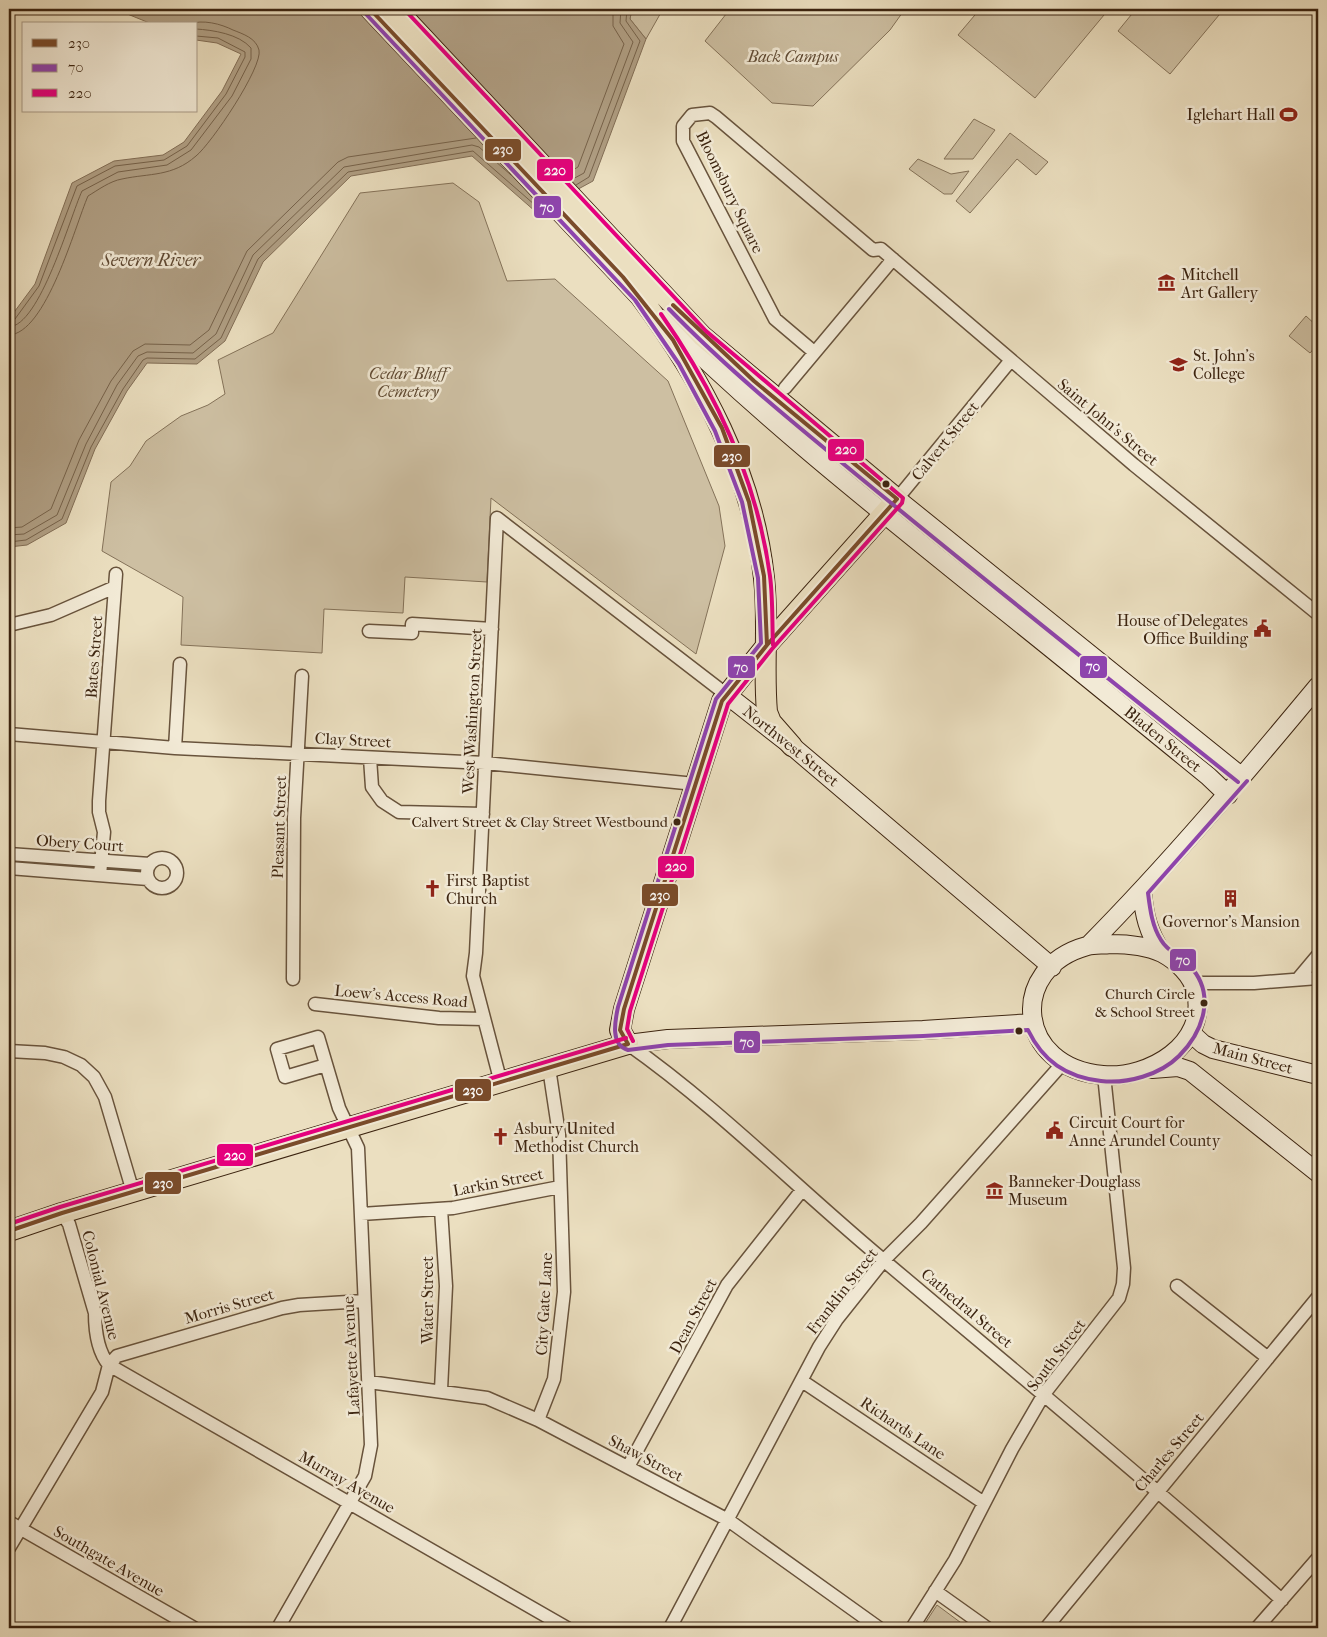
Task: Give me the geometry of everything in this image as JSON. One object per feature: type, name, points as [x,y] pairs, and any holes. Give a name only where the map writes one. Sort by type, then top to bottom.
[{"type":"main road","points":[[370,9],[609,250]]},
{"type":"main road","points":[[396,9],[609,250],[673,340],[708,400],[732,454],[748,502],[764,576],[767,712],[771,722],[792,746]]},
{"type":"main road","name":"Bladen Street","points":[[609,250],[890,507],[1057,653],[1208,776],[1228,795]]},
{"type":"main road","name":"Bladen Street","points":[[640,296],[716,372],[1242,777]]},
{"type":"main road","name":"Calvert Street","points":[[628,1044],[620,1030],[622,1016],[722,701],[767,646],[890,507]]},
{"type":"main road","points":[[1088,946],[1142,891],[1228,795],[1318,686]]},
{"type":"main road","name":"Northwest Street","points":[[728,695],[792,746],[1052,967]]},
{"type":"main road","points":[[1142,891],[1144,915],[1148,928],[1162,953],[1184,970],[1194,983],[1197,1011],[1191,1033],[1168,1058],[1147,1069]]},
{"type":"main road","points":[[1162,953],[1126,944],[1088,946],[1069,954],[1052,967],[1040,981],[1034,995],[1031,1013],[1032,1023],[1044,1046],[1063,1063],[1086,1072],[1104,1075],[1178,1067],[1190,1071],[1318,1173]]},
{"type":"main road","points":[[9,1232],[62,1213],[628,1044],[668,1039],[923,1030],[1032,1023]]},
{"type":"main road","name":"Main Street","points":[[1191,1033],[1203,1044],[1213,1049],[1318,1075]]},
{"type":"street","name":"Bloomsbury Square","points":[[814,352],[775,319],[683,140],[683,126],[686,120],[699,112],[716,117],[873,250],[881,249]]},
{"type":"street","name":"Saint John's Street","points":[[881,249],[1134,466],[1318,614]]},
{"type":"street","points":[[785,388],[893,259]]},
{"type":"street","name":"Calvert Street","points":[[890,507],[1011,360]]},
{"type":"street","name":"West Washington Street","points":[[497,518],[483,814],[473,976],[501,1082]]},
{"type":"street","name":"Northwest Street","points":[[497,518],[728,695]]},
{"type":"street","name":"Bates Street","points":[[100,875],[104,832],[99,812],[116,574]]},
{"type":"street","points":[[9,625],[52,615],[115,587]]},
{"type":"street","points":[[368,631],[412,633],[412,624],[492,629]]},
{"type":"street","points":[[175,748],[180,664]]},
{"type":"street","name":"Pleasant Street","points":[[293,979],[293,828],[302,676]]},
{"type":"street","name":"Clay Street","points":[[9,734],[175,748],[485,763],[695,784]]},
{"type":"street","points":[[370,758],[372,787],[382,801],[399,812],[483,814]]},
{"type":"street","name":"Obery Court","points":[[9,854],[150,864],[158,859],[168,859],[176,866],[178,875],[173,884],[164,889],[154,887],[148,879],[9,868]]},
{"type":"street","points":[[148,879],[147,869],[150,864]]},
{"type":"street","points":[[1296,980],[1318,954]]},
{"type":"street","points":[[1194,983],[1318,978]]},
{"type":"street","name":"Loew's Access Road","points":[[315,1004],[439,1018],[484,1019]]},
{"type":"street","name":"Cathedral Street","points":[[628,1044],[676,1080],[884,1260],[1159,1491],[1282,1600]]},
{"type":"street","points":[[9,1052],[45,1053],[64,1057],[81,1065],[94,1077],[105,1097],[133,1192]]},
{"type":"street","name":"Franklin Street","points":[[670,1628],[819,1347],[837,1319],[884,1260],[921,1223],[1063,1063]]},
{"type":"street","name":"Lafayette Avenue","points":[[278,1628],[366,1476],[369,1460],[371,1426],[358,1148],[339,1108],[326,1064]]},
{"type":"street","name":"City Gate Lane","points":[[538,1420],[554,1380],[564,1277],[560,1134],[550,1068]]},
{"type":"street","name":"South Street","points":[[912,1628],[955,1560],[1044,1394],[1119,1298],[1123,1284],[1104,1075]]},
{"type":"street","name":"Larkin Street","points":[[361,1214],[441,1209],[560,1187]]},
{"type":"street","name":"Dean Street","points":[[628,1467],[727,1285],[802,1190]]},
{"type":"street","name":"Water Street","points":[[441,1209],[446,1286],[441,1390]]},
{"type":"street","name":"Colonial Avenue","points":[[9,1548],[102,1392],[109,1365],[102,1352],[94,1321],[95,1313],[69,1224],[62,1213]]},
{"type":"street","points":[[1177,1286],[1268,1358]]},
{"type":"street","name":"Charles Street","points":[[1046,1628],[1318,1297]]},
{"type":"street","name":"Morris Street","points":[[109,1365],[120,1354],[282,1308],[299,1305],[364,1301]]},
{"type":"street","name":"Murray Avenue","points":[[109,1365],[567,1628]]},
{"type":"street","name":"Richards Lane","points":[[802,1381],[984,1503]]},
{"type":"street","name":"Shaw Street","points":[[369,1382],[441,1390],[487,1398],[538,1420],[728,1520],[879,1628]]},
{"type":"street","name":"Southgate Avenue","points":[[9,1522],[194,1628]]},
{"type":"street","points":[[1258,1628],[1318,1558]]},
{"type":"street","points":[[935,1591],[987,1628]]},
{"type":"green space","points":[[632,9],[663,9],[646,39],[630,19]]},
{"type":"green space","name":"Back Campus","points":[[730,9],[905,9],[890,30],[813,106],[772,103],[705,41]]},
{"type":"green space","points":[[980,9],[1109,9],[1035,98],[958,35]]},
{"type":"green space","points":[[1136,9],[1224,9],[1170,74],[1118,31]]},
{"type":"green space","points":[[974,119],[995,130],[973,159],[944,159]]},
{"type":"green space","points":[[1010,133],[1048,162],[1036,175],[1017,159],[970,213],[956,201]]},
{"type":"green space","points":[[918,159],[951,174],[969,171],[952,194],[944,194],[909,169]]},
{"type":"green space","name":"Cedar Bluff Cemetery","points":[[453,183],[479,202],[507,281],[555,279],[668,381],[719,506],[725,546],[696,654],[491,498],[487,582],[405,577],[403,613],[324,609],[322,653],[181,645],[183,597],[102,551],[111,482],[130,466],[146,441],[181,416],[208,405],[225,394],[218,360],[273,333],[360,193]]},
{"type":"green space","points":[[1306,316],[1318,327],[1318,344],[1310,353],[1289,336]]},
{"type":"green space","points":[[937,1605],[968,1628],[922,1628]]},
{"type":"water","name":"Severn River","points":[[115,9],[632,9],[630,19],[646,39],[593,181],[536,212],[472,156],[351,176],[263,262],[225,341],[197,364],[147,363],[127,391],[95,449],[66,523],[27,545],[9,547],[9,319],[35,284],[72,183],[114,161],[163,155],[184,142],[222,91],[241,54],[217,43],[198,40],[198,22],[147,22]]},
{"type":"transit line","name":"230","points":[[370,9],[623,277],[673,340],[722,428],[749,502],[764,576],[767,645]]},
{"type":"transit line","name":"220","points":[[404,9],[706,331],[903,498],[902,503],[772,649],[728,704],[630,1011],[627,1029],[633,1041]]},
{"type":"transit line","name":"70","points":[[365,13],[635,300],[679,364],[715,431],[742,502],[758,578],[761,643],[716,699],[618,1007],[615,1032],[618,1043],[622,1047],[628,1050],[668,1045],[923,1036],[1028,1030],[1048,1059],[1077,1076],[1111,1082],[1143,1077],[1153,1073],[1179,1056],[1195,1036],[1204,1012],[1204,1000],[1203,988],[1198,976],[1189,965],[1167,948],[1158,935],[1152,917],[1148,893],[1247,781]]},
{"type":"transit line","name":"230","points":[[673,305],[754,381],[897,499]]},
{"type":"transit line","name":"70","points":[[669,309],[747,383],[802,430],[973,570],[1238,782]]},
{"type":"transit line","name":"220","points":[[661,314],[700,375],[732,439],[745,472],[764,540],[770,576],[773,645]]},
{"type":"transit line","name":"230","points":[[628,1044],[620,1030],[624,1009],[722,701],[767,645],[897,499]]},
{"type":"transit line","name":"220","points":[[9,1224],[60,1207],[626,1038]]},
{"type":"transit line","name":"230","points":[[9,1231],[62,1213],[628,1044]]},
{"type":"place","name":"Iglehart Hall","points":[[1289,114]]},
{"type":"place","name":"Mitchell Art Gallery","points":[[1167,283]]},
{"type":"place","name":"St. John's College","points":[[1179,364]]},
{"type":"place","name":"House of Delegates Office Building","points":[[1262,629]]},
{"type":"place","name":"Calvert Street & Clay Street Westbound","points":[[677,822]]},
{"type":"place","name":"First Baptist Church","points":[[432,889]]},
{"type":"place","name":"Governor's Mansion","points":[[1231,899]]},
{"type":"place","name":"Church Circle & School Street","points":[[1204,1003]]},
{"type":"place","name":"Circuit Court for Anne Arundel County","points":[[1055,1131]]},
{"type":"place","name":"Asbury United Methodist Church","points":[[500,1137]]},
{"type":"place","name":"Banneker-Douglass Museum","points":[[994,1190]]}]
